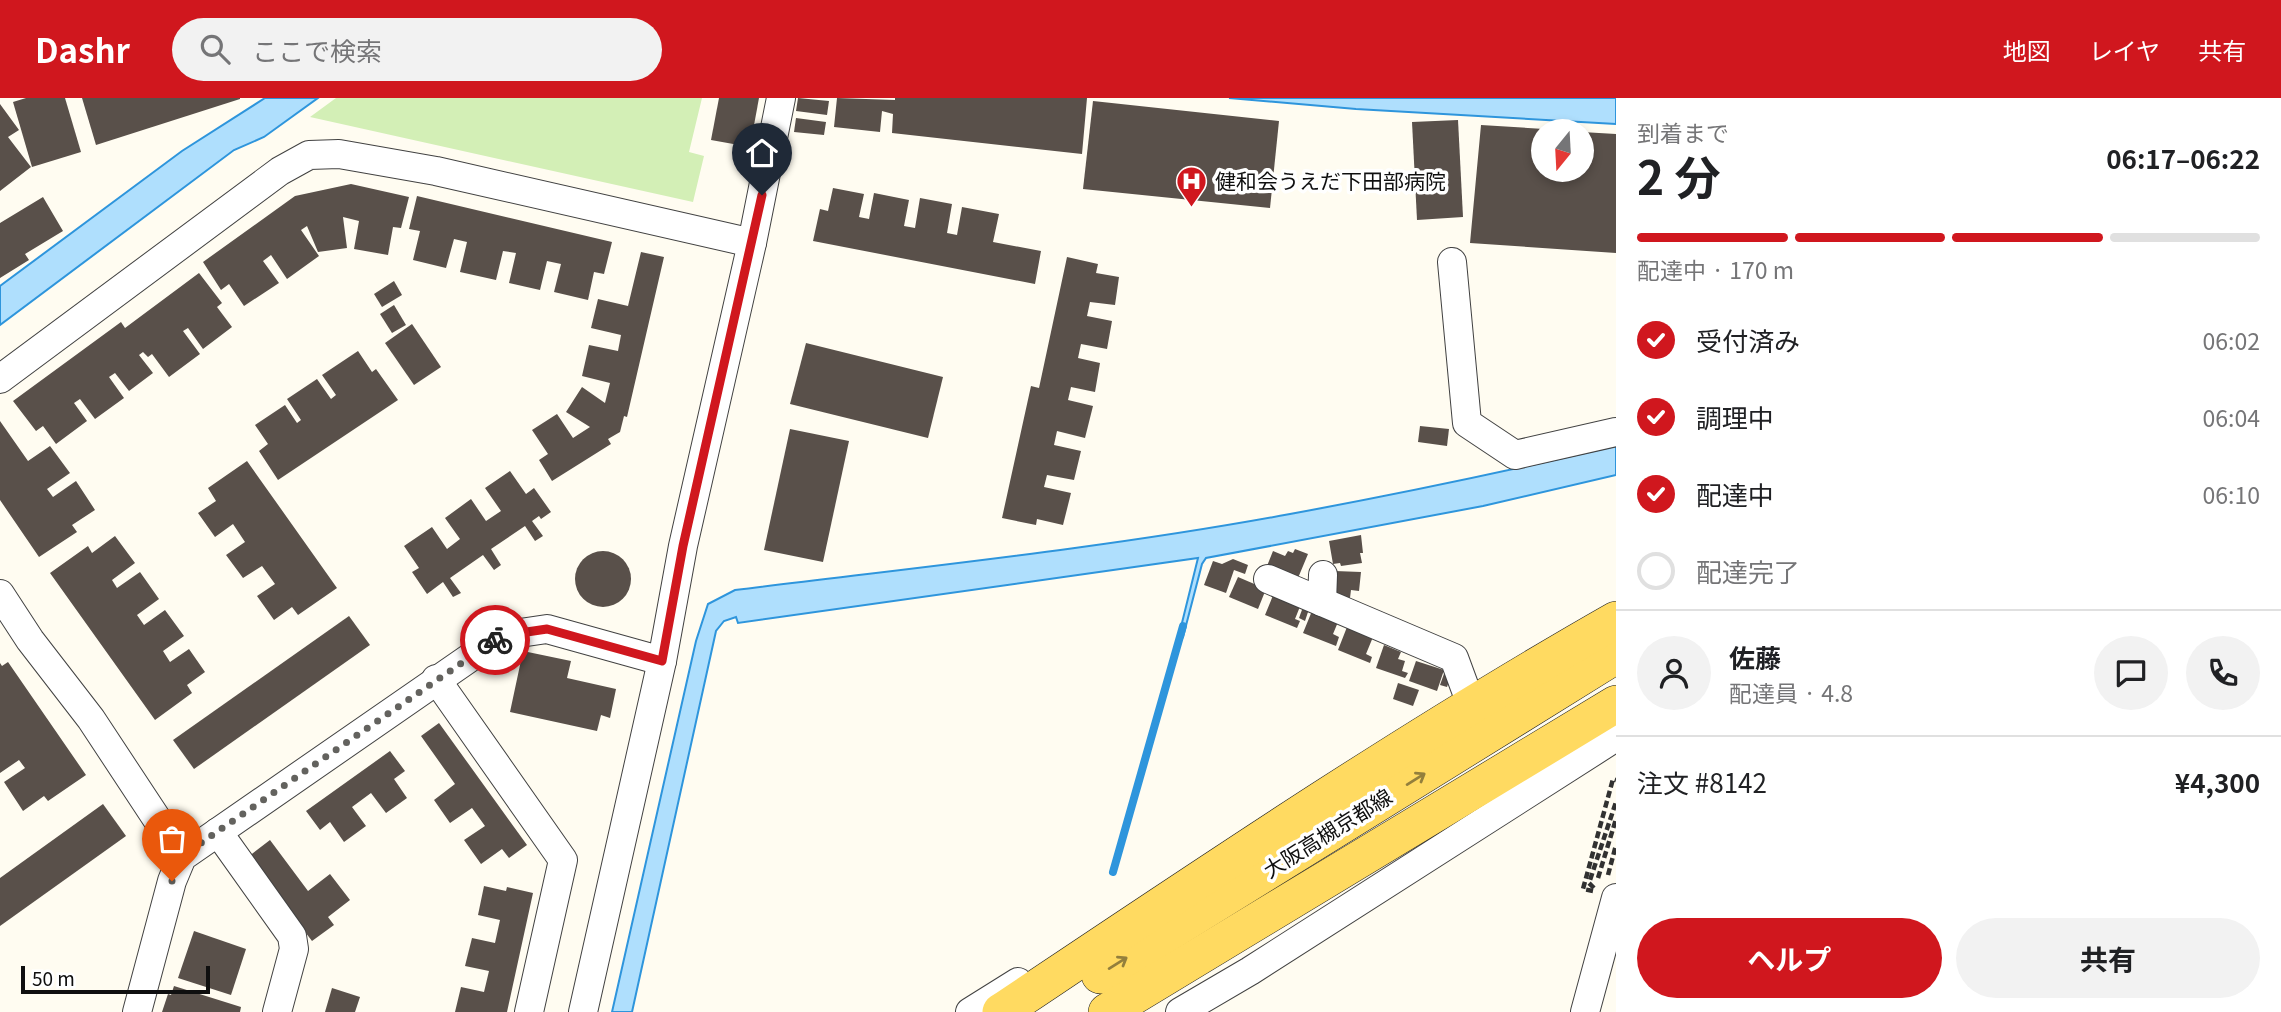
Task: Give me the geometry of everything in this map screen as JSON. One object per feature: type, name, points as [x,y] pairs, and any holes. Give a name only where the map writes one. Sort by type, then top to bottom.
[{"type":"main road","points":[[1001,1012],[1278,827],[1542,661],[1616,620]]},
{"type":"main road","name":"大阪高槻京都線","points":[[1039,1012],[1616,655]]},
{"type":"main road","name":"大阪高槻京都線","points":[[1107,1012],[1616,704]]},
{"type":"main road","points":[[1142,1012],[1336,892],[1593,744],[1616,728]]},
{"type":"street","points":[[583,1012],[662,661],[683,546],[752,243],[781,98]]},
{"type":"street","points":[[0,379],[280,171],[309,155],[339,154],[436,171],[752,243]]},
{"type":"street","points":[[1452,262],[1467,423],[1516,455],[1616,432]]},
{"type":"street","points":[[1268,579],[1322,588],[1454,658],[1468,695]]},
{"type":"street","points":[[0,594],[30,640],[90,719],[182,856]]},
{"type":"street","points":[[970,1012],[1616,602]]},
{"type":"street","points":[[137,1012],[172,881],[182,856],[436,679],[494,641],[547,629],[662,661]]},
{"type":"street","points":[[436,679],[563,860],[529,1012]]},
{"type":"street","points":[[1180,1012],[1250,971],[1616,737]]},
{"type":"street","points":[[218,832],[292,936],[294,950],[277,1012]]},
{"type":"street","points":[[1585,1012],[1605,890]]},
{"type":"path","points":[[1605,890],[1583,888],[1614,779],[1616,780]]},
{"type":"path","points":[[1605,890],[1589,883],[1616,802]]},
{"type":"path","points":[[1605,890],[1616,819]]},
{"type":"path","points":[[1605,890],[1616,845]]},
{"type":"green space","points":[[336,98],[702,98],[689,152],[704,156],[693,202],[310,117]]},
{"type":"water","points":[[265,98],[318,98],[264,137],[234,150],[0,325],[0,286],[182,151]]},
{"type":"water","points":[[1229,98],[1616,98],[1616,124],[1594,123],[1594,119],[1531,119],[1356,109]]},
{"type":"water","points":[[1616,446],[1616,475],[1483,506],[1206,558],[1202,564],[1183,637],[1179,635],[1198,558],[738,623],[736,617],[724,621],[716,631],[632,1012],[612,1012],[696,641],[708,604],[735,590],[1013,556],[1221,526],[1413,490]]},
{"type":"building","points":[[26,98],[65,98],[81,152],[32,167],[13,102]]},
{"type":"building","points":[[82,98],[240,98],[240,99],[96,145]]},
{"type":"building","points":[[719,98],[759,98],[750,147],[711,140]]},
{"type":"building","points":[[798,98],[829,101],[827,115],[796,111]]},
{"type":"building","points":[[837,98],[1087,98],[1082,154],[892,133],[893,114],[882,111],[880,132],[834,127]]},
{"type":"building","points":[[1093,101],[1279,121],[1270,208],[1083,189]]},
{"type":"building","points":[[0,104],[19,130],[8,137],[31,167],[0,191]]},
{"type":"building","points":[[796,118],[826,122],[824,135],[794,132]]},
{"type":"building","points":[[1458,120],[1463,217],[1417,220],[1412,122]]},
{"type":"building","points":[[1481,125],[1531,128],[1531,182],[1594,182],[1594,133],[1616,134],[1616,253],[1470,243]]},
{"type":"building","points":[[351,184],[409,197],[401,228],[393,227],[388,255],[354,249],[359,221],[343,217],[347,248],[318,252],[307,226],[301,230],[319,256],[287,279],[271,255],[263,261],[279,283],[244,306],[229,284],[221,290],[203,262],[295,196]]},
{"type":"building","points":[[833,188],[864,194],[859,217],[869,219],[874,193],[909,200],[904,226],[915,228],[920,198],[952,204],[947,233],[957,235],[962,207],[999,214],[993,242],[1041,251],[1035,284],[813,241],[820,209],[828,211]]},
{"type":"building","points":[[417,196],[612,242],[604,274],[594,272],[588,300],[554,292],[561,264],[547,261],[540,290],[509,283],[516,253],[503,251],[496,280],[460,272],[467,242],[454,239],[446,268],[413,260],[420,231],[409,229]]},
{"type":"building","points":[[43,197],[63,231],[25,254],[29,260],[0,278],[0,223]]},
{"type":"building","points":[[641,252],[664,257],[627,417],[624,416],[620,432],[608,439],[611,444],[552,481],[539,460],[548,454],[532,430],[557,414],[573,438],[590,427],[566,412],[582,387],[605,403],[610,383],[582,376],[589,345],[618,351],[621,335],[591,328],[598,299],[628,306]]},
{"type":"building","points":[[1067,257],[1098,264],[1096,273],[1119,277],[1115,305],[1090,302],[1087,316],[1112,321],[1107,349],[1081,344],[1078,358],[1100,363],[1095,392],[1071,387],[1068,400],[1093,406],[1085,438],[1057,431],[1054,445],[1081,451],[1074,480],[1047,475],[1044,487],[1071,493],[1063,525],[1037,519],[1036,525],[1002,518],[1031,386],[1039,388]]},
{"type":"building","points":[[199,273],[222,303],[217,307],[232,327],[203,349],[188,328],[183,331],[200,354],[169,377],[152,354],[148,357],[143,352],[139,355],[153,373],[129,391],[115,373],[109,377],[124,398],[95,419],[80,399],[74,403],[87,421],[56,444],[43,426],[36,431],[13,401],[121,322],[125,328]]},
{"type":"building","points":[[394,281],[402,295],[382,307],[374,294]]},
{"type":"building","points":[[394,305],[406,325],[392,333],[380,314]]},
{"type":"building","points":[[412,324],[441,367],[414,385],[385,343]]},
{"type":"building","points":[[806,343],[943,377],[928,438],[790,404]]},
{"type":"building","points":[[358,351],[372,372],[376,369],[398,400],[278,480],[259,451],[268,444],[255,425],[285,405],[297,423],[301,420],[287,399],[317,379],[331,399],[336,395],[322,375]]},
{"type":"building","points":[[0,421],[28,461],[50,446],[70,473],[47,489],[53,497],[76,481],[95,510],[72,525],[77,532],[39,557],[0,500]]},
{"type":"building","points":[[1420,426],[1449,429],[1447,446],[1418,442]]},
{"type":"building","points":[[790,429],[849,441],[823,562],[764,550]]},
{"type":"building","points":[[247,461],[337,588],[298,615],[292,607],[274,620],[257,596],[275,584],[262,566],[243,578],[226,555],[245,542],[233,524],[215,537],[198,513],[216,501],[208,488]]},
{"type":"building","points":[[510,471],[526,494],[534,488],[551,512],[532,521],[543,536],[535,541],[525,526],[491,549],[501,565],[494,570],[483,555],[450,578],[461,593],[453,597],[443,582],[427,594],[412,572],[419,568],[404,546],[432,527],[447,549],[460,539],[445,518],[471,499],[486,521],[501,511],[485,488]]},
{"type":"building","points":[[1361,535],[1362,563],[1341,566],[1340,563],[1333,564],[1329,541]]},
{"type":"building","points":[[115,536],[135,563],[112,580],[117,588],[140,572],[159,599],[137,615],[144,625],[165,610],[184,636],[163,651],[170,662],[189,649],[205,672],[187,685],[192,693],[155,720],[50,573],[88,546],[92,553]]},
{"type":"building","points":[[1295,549],[1308,554],[1298,578],[1267,566],[1273,551],[1285,556],[1288,551],[1293,553]]},
{"type":"building","points":[[597,551],[609,551],[619,555],[627,563],[631,579],[627,595],[619,603],[609,607],[597,607],[587,603],[579,595],[575,585],[575,573],[579,563],[587,555]]},
{"type":"building","points":[[1233,559],[1248,565],[1245,574],[1234,570],[1226,593],[1204,585],[1213,561],[1222,564]]},
{"type":"building","points":[[1335,571],[1361,572],[1359,591],[1351,590],[1350,598],[1336,595]]},
{"type":"building","points":[[1238,577],[1266,589],[1258,609],[1229,597]]},
{"type":"building","points":[[1274,593],[1301,604],[1295,619],[1300,621],[1297,628],[1265,615]]},
{"type":"building","points":[[1303,607],[1309,609],[1305,621],[1299,618]]},
{"type":"building","points":[[1312,611],[1338,622],[1333,634],[1339,637],[1336,646],[1303,633]]},
{"type":"building","points":[[349,616],[370,645],[194,769],[173,740]]},
{"type":"building","points":[[1347,627],[1373,637],[1366,654],[1372,657],[1370,663],[1338,650]]},
{"type":"building","points":[[1384,645],[1401,652],[1398,659],[1405,661],[1402,671],[1408,673],[1405,678],[1376,668]]},
{"type":"building","points":[[523,651],[571,661],[567,678],[616,689],[610,718],[601,715],[597,731],[510,712]]},
{"type":"building","points":[[1416,661],[1444,670],[1437,691],[1409,681]]},
{"type":"building","points":[[8,662],[86,775],[48,801],[44,796],[23,811],[4,782],[25,768],[19,760],[0,773],[0,663],[2,666]]},
{"type":"building","points":[[1445,671],[1452,673],[1447,687],[1440,685]]},
{"type":"building","points":[[1398,683],[1419,690],[1413,706],[1393,699]]},
{"type":"building","points":[[439,723],[527,845],[509,858],[502,849],[481,864],[464,840],[485,826],[472,808],[450,823],[434,800],[455,784],[421,736]]},
{"type":"building","points":[[390,751],[405,771],[394,779],[407,798],[386,813],[371,793],[352,807],[366,826],[344,842],[330,822],[320,830],[306,811]]},
{"type":"building","points":[[103,804],[126,836],[0,926],[0,878]]},
{"type":"building","points":[[270,840],[308,891],[330,874],[350,900],[328,917],[334,925],[312,941],[248,857]]},
{"type":"building","points":[[484,886],[506,891],[507,887],[533,893],[507,1012],[455,1012],[461,987],[484,992],[489,971],[465,966],[472,938],[495,943],[500,920],[478,915]]},
{"type":"building","points":[[194,931],[246,949],[231,995],[178,978]]},
{"type":"building","points":[[174,986],[241,1007],[240,1012],[162,1012]]},
{"type":"building","points":[[332,988],[360,997],[355,1012],[325,1012]]},
{"type":"waterway","points":[[1113,872],[1183,626]]},
{"type":"way so far","points":[[172,881],[182,856],[495,640]]},
{"type":"place","name":"健和会うえだ下田部病院","points":[[1192,209]]},
{"type":"route","points":[[495,640],[547,629],[662,661],[683,546],[762,195]]}]
